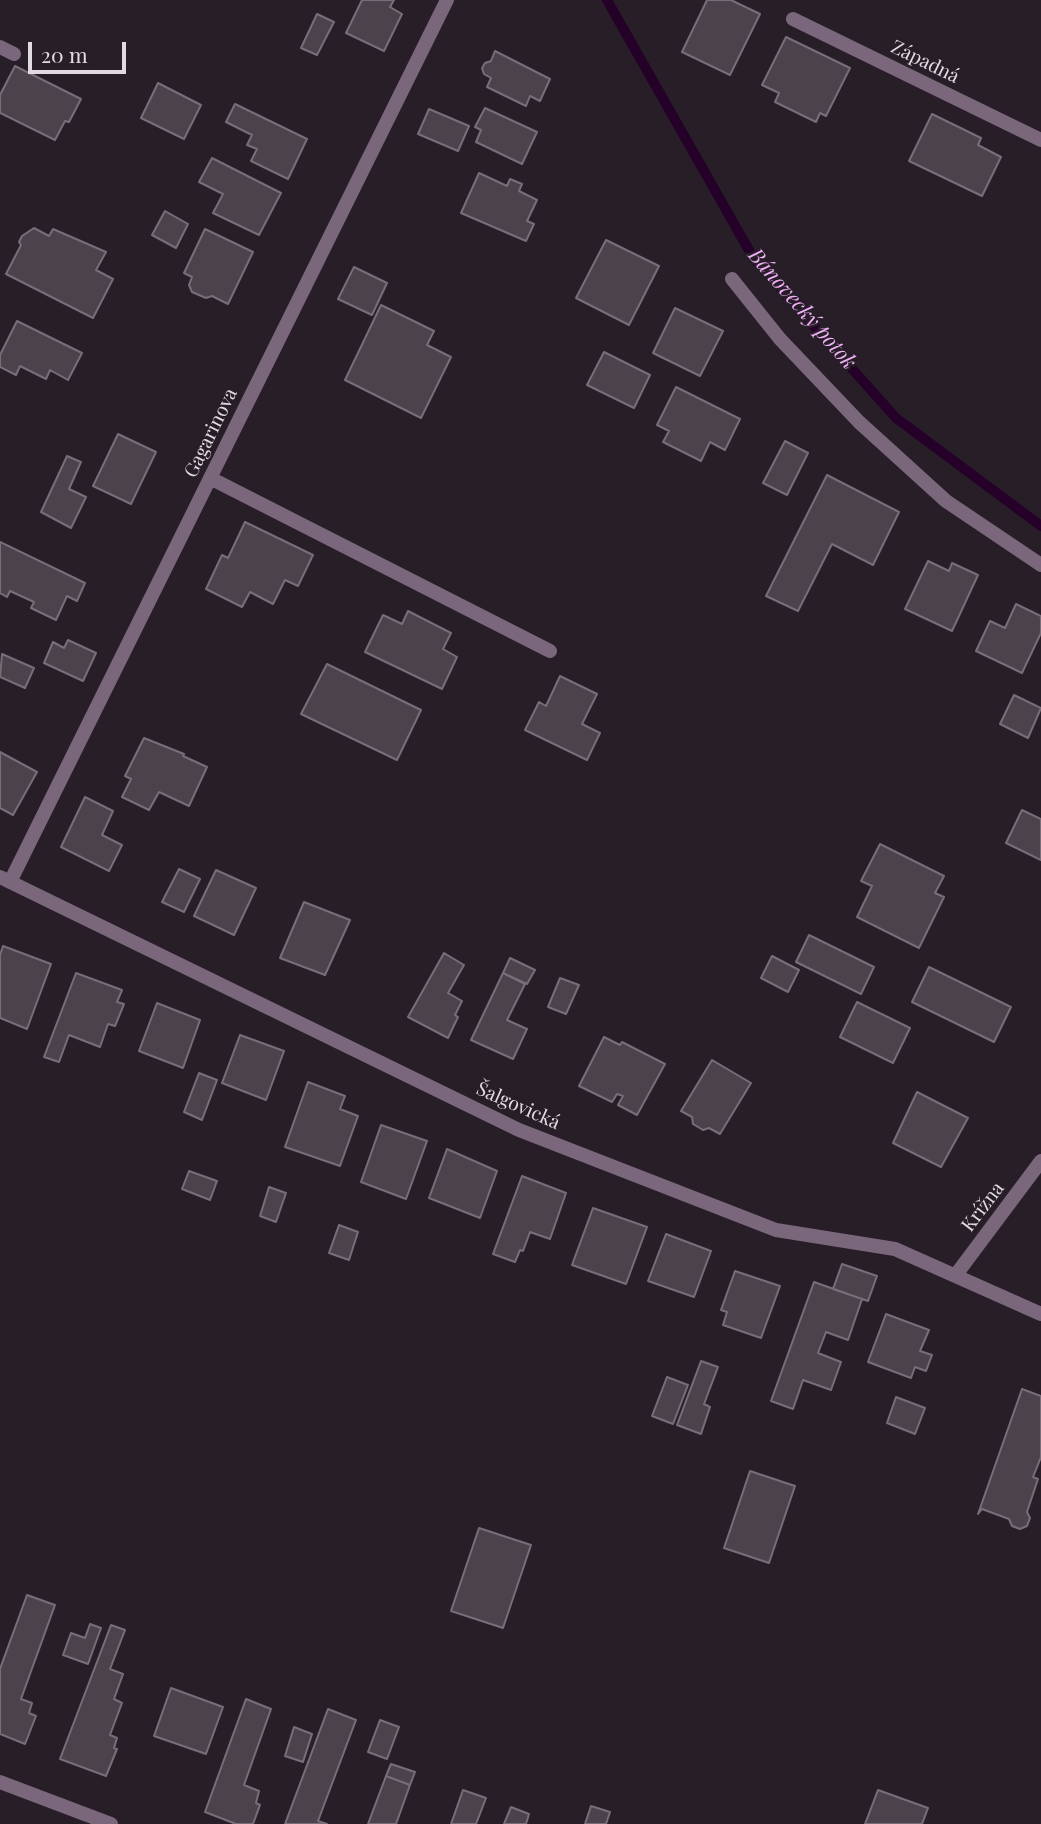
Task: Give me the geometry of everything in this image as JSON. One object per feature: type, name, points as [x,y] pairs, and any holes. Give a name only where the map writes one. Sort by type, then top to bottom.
[{"type":"street","name":"Gagarinova","points":[[5,880],[210,478],[447,0]]},
{"type":"street","name":"Západná","points":[[793,19],[1041,140]]},
{"type":"street","points":[[0,47],[14,54]]},
{"type":"street","points":[[732,279],[780,339],[869,430],[946,501],[1041,565]]},
{"type":"street","points":[[210,478],[550,651]]},
{"type":"street","name":"Šalgovická","points":[[5,880],[519,1130],[776,1230],[895,1249],[1041,1314]]},
{"type":"street","name":"Krížna","points":[[955,1276],[1041,1161]]},
{"type":"street","points":[[0,1782],[111,1824]]},
{"type":"building","points":[[362,0],[394,0],[390,7],[402,14],[384,51],[346,33]]},
{"type":"building","points":[[707,0],[731,0],[760,14],[730,75],[682,52]]},
{"type":"building","points":[[317,14],[334,22],[317,55],[301,48]]},
{"type":"building","points":[[786,37],[850,68],[826,116],[820,113],[816,122],[775,102],[779,93],[762,85]]},
{"type":"building","points":[[495,51],[550,79],[540,101],[530,96],[526,106],[487,87],[491,78],[484,74],[482,68],[485,63],[491,61]]},
{"type":"building","points":[[15,66],[81,99],[69,122],[65,121],[55,140],[0,113],[0,95]]},
{"type":"building","points":[[158,83],[201,105],[184,139],[141,118]]},
{"type":"building","points":[[235,104],[307,139],[288,179],[251,161],[257,149],[247,145],[252,135],[226,122]]},
{"type":"building","points":[[485,108],[537,132],[522,164],[476,142],[481,130],[475,127]]},
{"type":"building","points":[[429,109],[469,126],[458,151],[418,134]]},
{"type":"building","points":[[932,114],[981,138],[978,145],[1001,157],[982,196],[909,161]]},
{"type":"building","points":[[212,158],[281,193],[259,235],[213,213],[223,194],[199,182]]},
{"type":"building","points":[[479,173],[507,186],[510,179],[522,184],[519,191],[537,200],[527,221],[534,224],[526,241],[461,213]]},
{"type":"building","points":[[165,211],[188,224],[176,248],[152,235]]},
{"type":"building","points":[[34,228],[49,236],[53,229],[106,252],[96,270],[113,279],[93,318],[6,274],[21,245],[19,242],[22,236]]},
{"type":"building","points":[[205,229],[253,252],[228,304],[212,296],[206,298],[192,292],[189,285],[192,277],[184,273]]},
{"type":"building","points":[[606,240],[659,266],[629,325],[576,298]]},
{"type":"building","points":[[354,267],[387,283],[372,315],[338,299]]},
{"type":"building","points":[[381,305],[434,331],[427,345],[451,357],[421,418],[345,380]]},
{"type":"building","points":[[675,308],[723,331],[700,376],[653,353]]},
{"type":"building","points":[[17,321],[82,353],[68,380],[50,370],[46,379],[20,366],[16,375],[0,367],[0,355]]},
{"type":"building","points":[[604,352],[650,375],[634,408],[587,385]]},
{"type":"building","points":[[676,387],[740,419],[725,450],[710,442],[701,461],[663,442],[669,431],[657,425]]},
{"type":"building","points":[[118,434],[156,452],[131,504],[93,486]]},
{"type":"building","points":[[785,441],[808,453],[787,495],[763,483]]},
{"type":"building","points":[[67,456],[81,462],[69,489],[86,497],[71,528],[41,512]]},
{"type":"building","points":[[827,475],[899,512],[873,565],[832,544],[798,611],[766,596]]},
{"type":"building","points":[[245,522],[313,555],[298,586],[285,580],[273,604],[250,592],[242,607],[206,589],[222,555],[228,558]]},
{"type":"building","points":[[0,542],[85,583],[77,601],[67,596],[56,620],[31,608],[34,602],[10,591],[7,597],[0,593]]},
{"type":"building","points":[[928,561],[949,571],[952,563],[978,575],[952,631],[905,609]]},
{"type":"building","points":[[1016,604],[1041,616],[1041,633],[1022,673],[976,651],[990,621],[1005,628]]},
{"type":"building","points":[[408,611],[451,633],[443,649],[457,657],[442,689],[365,652],[383,615],[402,624]]},
{"type":"building","points":[[68,640],[96,653],[83,681],[44,663],[53,642],[64,648]]},
{"type":"building","points":[[2,654],[34,668],[25,688],[0,677]]},
{"type":"building","points":[[327,664],[421,710],[397,760],[301,714]]},
{"type":"building","points":[[560,676],[597,694],[582,724],[600,733],[587,760],[525,730],[539,702],[546,706]]},
{"type":"building","points":[[1014,695],[1041,708],[1028,738],[1000,724]]},
{"type":"building","points":[[144,738],[184,754],[183,756],[207,767],[189,806],[159,792],[149,810],[122,797],[131,779],[125,776]]},
{"type":"building","points":[[0,752],[37,772],[13,815],[0,808]]},
{"type":"building","points":[[85,797],[113,811],[102,835],[122,845],[109,871],[61,847]]},
{"type":"building","points":[[1022,810],[1041,819],[1041,860],[1006,843]]},
{"type":"building","points":[[880,844],[944,876],[935,893],[944,897],[919,948],[857,917],[872,886],[861,881]]},
{"type":"building","points":[[179,869],[200,879],[184,912],[162,902]]},
{"type":"building","points":[[216,870],[256,888],[234,935],[194,916]]},
{"type":"building","points":[[304,902],[350,920],[325,975],[280,958]]},
{"type":"building","points":[[809,935],[874,967],[861,994],[796,962]]},
{"type":"building","points":[[3,946],[51,964],[27,1029],[0,1018],[0,955]]},
{"type":"building","points":[[444,953],[464,965],[448,993],[462,1001],[448,1038],[408,1017]]},
{"type":"building","points":[[772,956],[799,970],[788,992],[761,978]]},
{"type":"building","points":[[510,958],[535,970],[527,984],[503,973]]},
{"type":"building","points":[[929,967],[1011,1007],[994,1042],[912,1002]]},
{"type":"building","points":[[76,973],[122,990],[117,1002],[124,1004],[115,1026],[108,1024],[100,1047],[69,1035],[59,1062],[44,1057]]},
{"type":"building","points":[[503,973],[525,984],[507,1020],[527,1029],[513,1059],[471,1040]]},
{"type":"building","points":[[560,978],[579,985],[566,1014],[548,1007]]},
{"type":"building","points":[[857,1002],[910,1028],[893,1063],[840,1037]]},
{"type":"building","points":[[157,1003],[200,1020],[183,1068],[139,1051]]},
{"type":"building","points":[[240,1035],[284,1051],[266,1100],[222,1083]]},
{"type":"building","points":[[604,1037],[620,1045],[622,1042],[665,1064],[637,1115],[618,1105],[623,1096],[617,1094],[612,1102],[579,1086]]},
{"type":"building","points":[[712,1060],[751,1083],[720,1134],[709,1128],[703,1130],[693,1124],[692,1117],[681,1111]]},
{"type":"building","points":[[199,1073],[217,1080],[202,1120],[184,1112]]},
{"type":"building","points":[[308,1082],[345,1096],[340,1109],[358,1116],[340,1166],[285,1147]]},
{"type":"building","points":[[917,1092],[968,1118],[941,1167],[893,1143]]},
{"type":"building","points":[[381,1125],[427,1141],[406,1199],[361,1182]]},
{"type":"building","points":[[447,1149],[497,1171],[480,1218],[429,1198]]},
{"type":"building","points":[[189,1171],[217,1181],[210,1200],[182,1189]]},
{"type":"building","points":[[522,1176],[566,1193],[550,1239],[530,1232],[523,1251],[520,1250],[515,1262],[493,1254]]},
{"type":"building","points":[[269,1187],[286,1193],[276,1222],[260,1216]]},
{"type":"building","points":[[593,1208],[647,1227],[626,1284],[572,1265]]},
{"type":"building","points":[[339,1225],[358,1232],[349,1260],[329,1253]]},
{"type":"building","points":[[666,1234],[711,1251],[694,1297],[648,1281]]},
{"type":"building","points":[[842,1264],[877,1276],[868,1301],[833,1289]]},
{"type":"building","points":[[735,1271],[780,1286],[761,1338],[723,1325],[727,1312],[721,1310]]},
{"type":"building","points":[[814,1282],[862,1299],[848,1340],[826,1332],[818,1353],[841,1362],[831,1390],[803,1380],[793,1409],[771,1401]]},
{"type":"building","points":[[886,1314],[929,1330],[920,1351],[932,1355],[926,1371],[915,1367],[911,1378],[868,1362]]},
{"type":"building","points":[[701,1361],[718,1367],[704,1404],[710,1407],[701,1434],[677,1425]]},
{"type":"building","points":[[667,1377],[688,1385],[673,1424],[652,1416]]},
{"type":"building","points":[[1022,1389],[1041,1396],[1041,1457],[1033,1477],[1038,1479],[1027,1512],[1030,1518],[1027,1526],[1020,1529],[1012,1526],[1009,1519],[982,1509],[978,1514]]},
{"type":"building","points":[[896,1397],[925,1408],[915,1434],[887,1423]]},
{"type":"building","points":[[750,1471],[795,1486],[769,1563],[724,1548]]},
{"type":"building","points":[[479,1528],[531,1545],[503,1628],[451,1611]]},
{"type":"building","points":[[27,1595],[55,1605],[21,1699],[32,1703],[29,1713],[36,1716],[25,1744],[0,1734],[0,1669]]},
{"type":"building","points":[[90,1624],[101,1628],[88,1664],[63,1655],[71,1633],[85,1638]]},
{"type":"building","points":[[111,1625],[125,1630],[110,1669],[123,1674],[114,1699],[122,1703],[110,1735],[117,1738],[114,1748],[117,1749],[106,1776],[60,1759]]},
{"type":"building","points":[[171,1688],[223,1707],[206,1754],[154,1736]]},
{"type":"building","points":[[246,1699],[271,1709],[244,1785],[259,1791],[256,1803],[260,1805],[253,1824],[236,1824],[205,1812]]},
{"type":"building","points":[[328,1709],[356,1720],[318,1821],[327,1824],[285,1824]]},
{"type":"building","points":[[380,1720],[399,1727],[387,1759],[368,1752]]},
{"type":"building","points":[[294,1727],[312,1734],[303,1762],[285,1756]]},
{"type":"building","points":[[391,1764],[415,1772],[410,1785],[386,1776]]},
{"type":"building","points":[[386,1776],[410,1785],[396,1824],[368,1824]]},
{"type":"building","points":[[463,1790],[486,1798],[476,1824],[451,1824]]},
{"type":"building","points":[[878,1790],[928,1808],[922,1824],[865,1824]]},
{"type":"building","points":[[591,1806],[610,1812],[606,1824],[585,1824]]},
{"type":"building","points":[[511,1807],[529,1814],[526,1824],[504,1824]]},
{"type":"waterway","name":"Bánovecký potok","points":[[607,0],[754,259],[896,418],[1041,526]]}]
